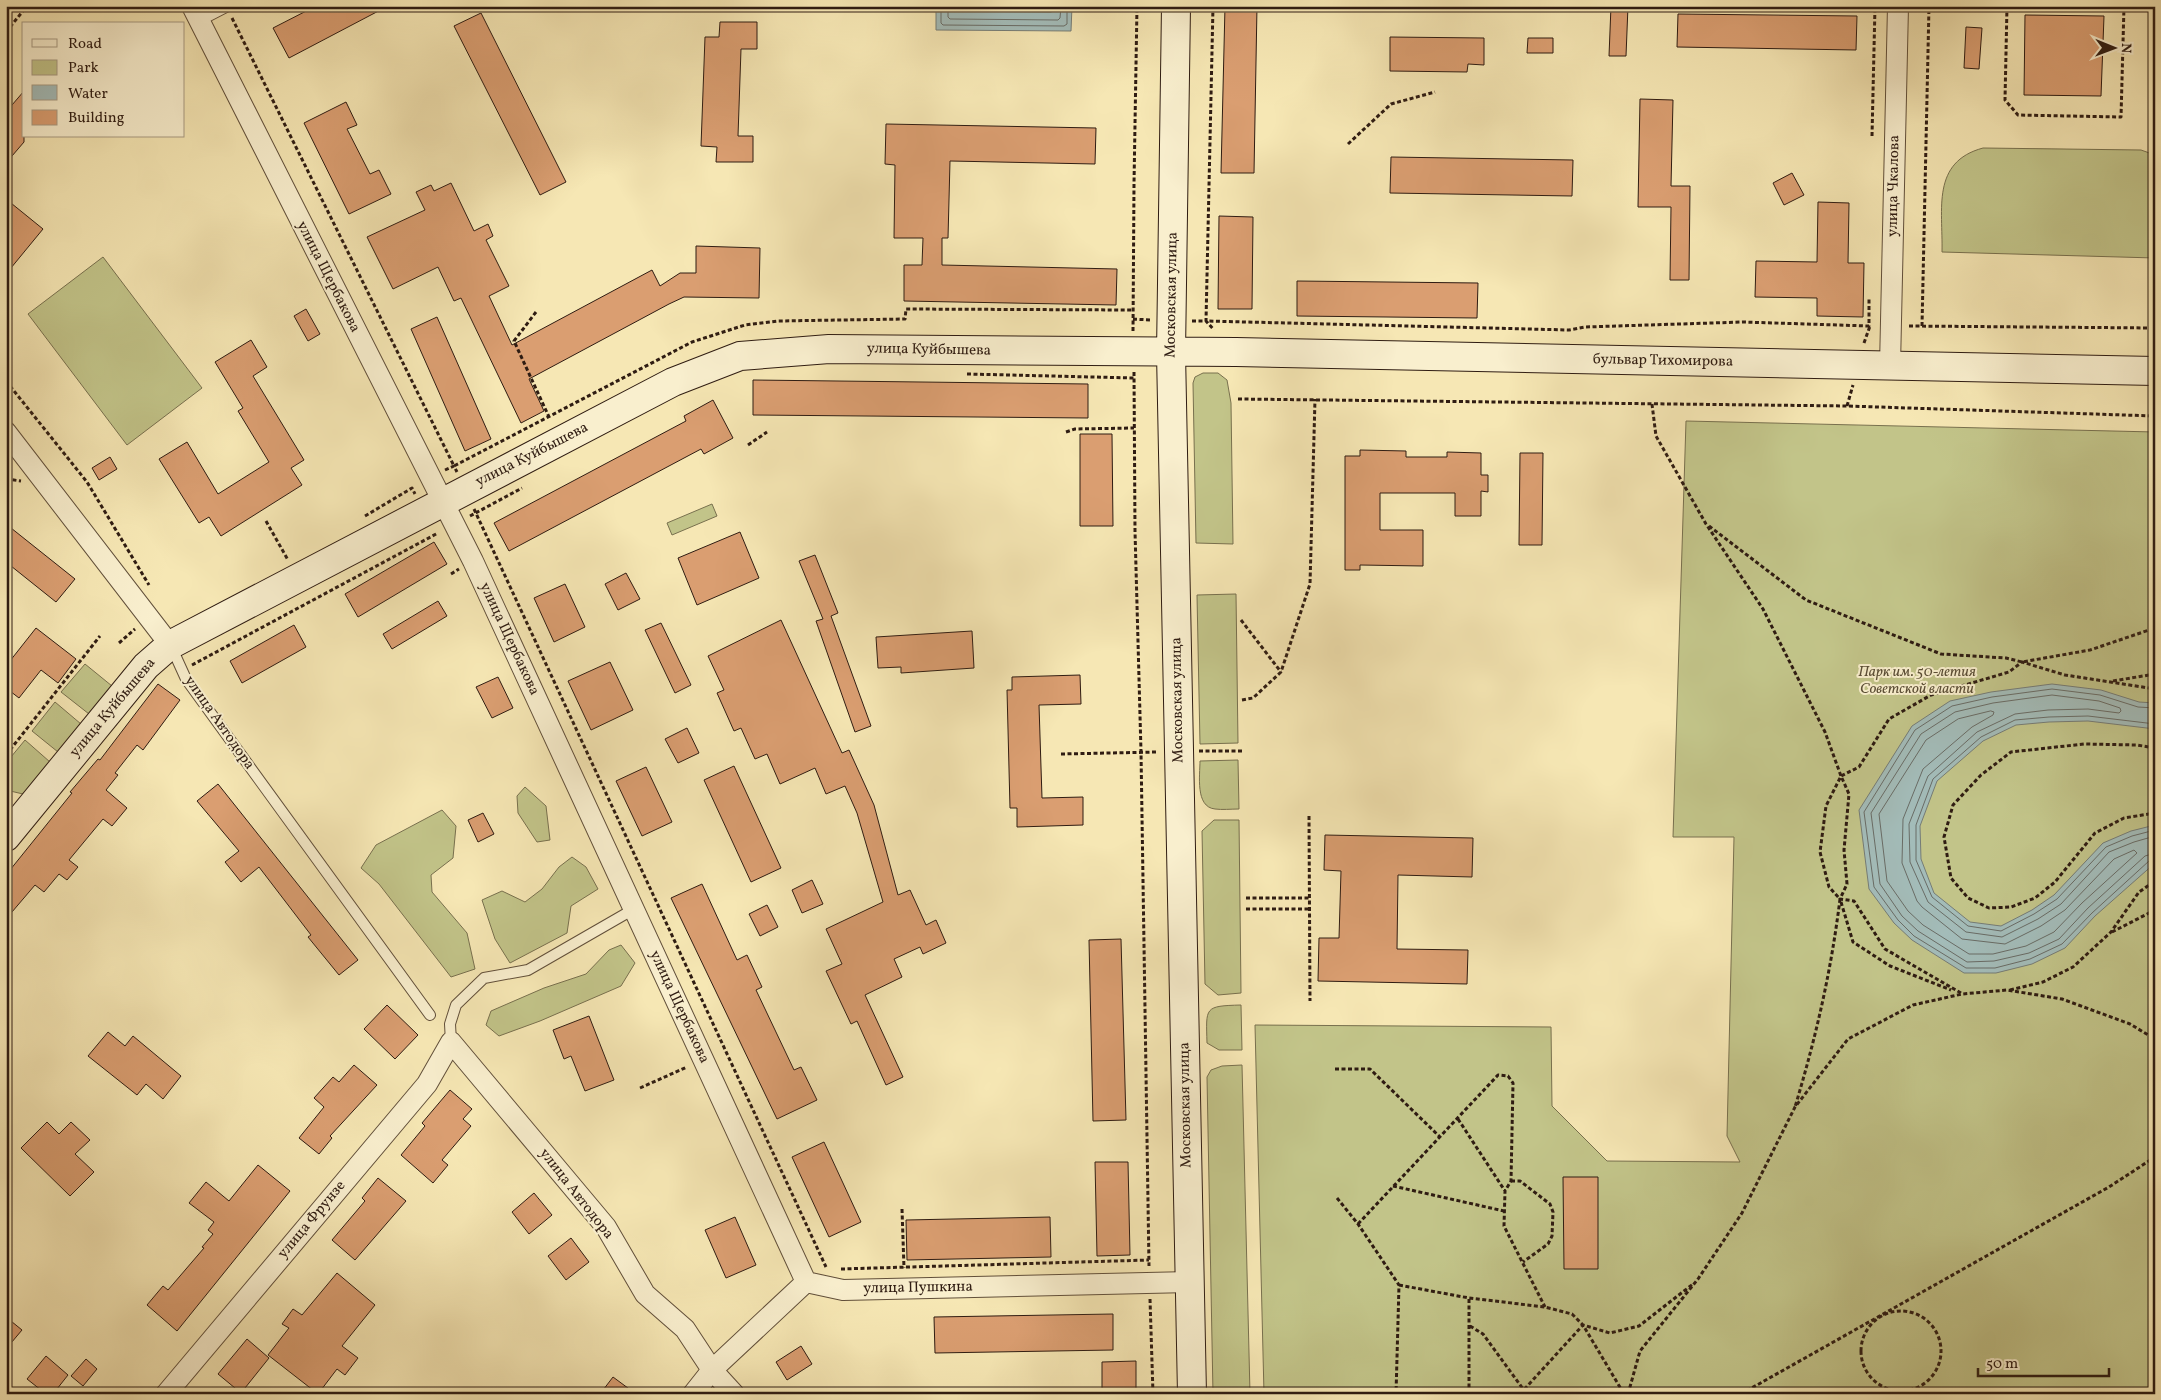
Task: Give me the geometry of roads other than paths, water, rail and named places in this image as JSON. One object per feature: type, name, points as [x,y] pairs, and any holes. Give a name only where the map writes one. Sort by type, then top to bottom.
[{"type":"street","name":"Московская улица","points":[[1176,6],[1171,353],[1192,1394]]},
{"type":"street","name":"улица Чкалова","points":[[1890,366],[1898,6]]},
{"type":"street","name":"улица Щербакова","points":[[195,14],[451,505],[806,1282]]},
{"type":"street","name":"улица Куйбышева","points":[[6,836],[146,666],[170,645],[451,505],[673,382],[740,356],[829,349],[1134,365],[1171,353]]},
{"type":"street","name":"бульвар Тихомирова","points":[[1171,353],[1271,352],[2155,371]]},
{"type":"street","name":"улица Автодора","points":[[6,432],[170,645]]},
{"type":"street","name":"улица Автодора","points":[[451,1042],[606,1227],[645,1294],[685,1329],[712,1370],[734,1394]]},
{"type":"street","name":"улица Фрунзе","points":[[166,1394],[427,1084],[451,1042]]},
{"type":"street","name":"улица Пушкина","points":[[806,1282],[843,1290],[1190,1282]]},
{"type":"street","points":[[693,1394],[712,1370],[806,1282]]},
{"type":"lane","points":[[195,14],[227,7]]},
{"type":"lane","name":"улица Автодора","points":[[170,645],[192,687],[430,1015]]},
{"type":"lane","points":[[451,1042],[450,1024],[456,1005],[484,978],[528,970],[634,909]]},
{"type":"water","points":[[936,6],[1072,6],[1071,31],[936,30]]},
{"type":"water","points":[[2052,684],[2101,690],[2139,702],[2155,703],[2155,729],[2088,721],[2049,722],[2016,725],[1983,741],[1937,781],[1920,826],[1921,859],[1934,893],[1970,922],[2001,926],[2032,910],[2054,895],[2103,843],[2131,831],[2155,825],[2155,863],[2095,916],[2065,948],[2032,964],[1996,973],[1964,973],[1912,940],[1894,923],[1869,889],[1859,810],[1912,726],[1950,701],[1991,692]]},
{"type":"park label","name":"Парк им. 50-летия Советской власти","points":[[1917,680]]}]
